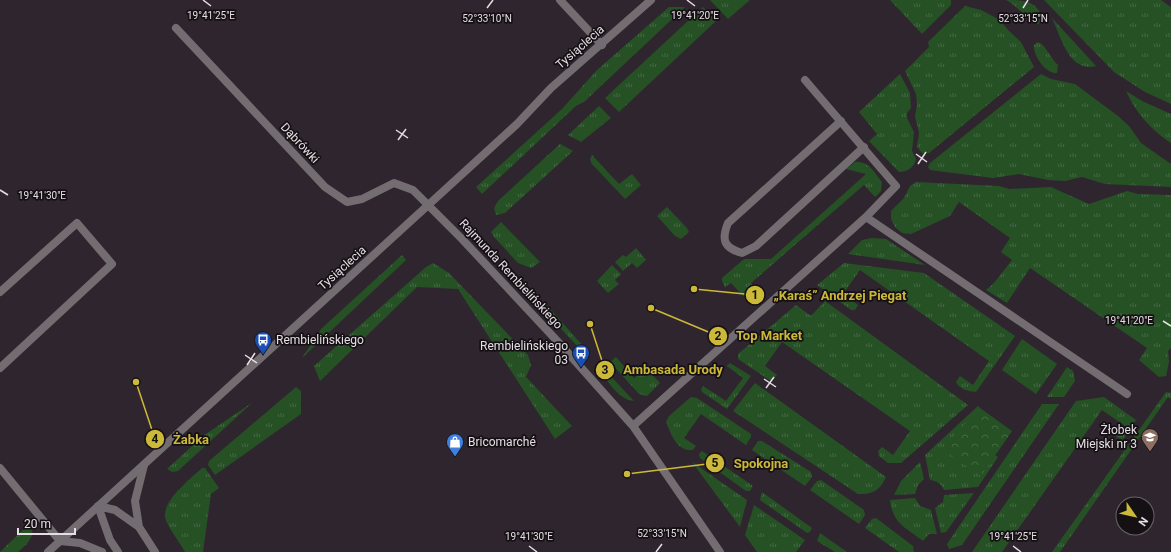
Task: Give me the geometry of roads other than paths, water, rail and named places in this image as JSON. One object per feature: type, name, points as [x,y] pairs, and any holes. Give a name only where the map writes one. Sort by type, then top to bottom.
[{"type":"street","points":[[560,0],[602,45]]},
{"type":"street","name":"Tysiąclecia","points":[[48,552],[530,112],[551,88],[602,45],[651,0]]},
{"type":"street","name":"Dąbrówki","points":[[176,28],[330,191],[347,202],[362,199],[394,183],[409,187],[428,205]]},
{"type":"street","points":[[633,426],[866,217],[896,186],[805,80]]},
{"type":"street","points":[[841,121],[728,223],[723,234],[726,244],[731,250],[742,253],[756,246],[864,147]]},
{"type":"street","name":"Rajmunda Rembielińskiego","points":[[428,205],[555,338],[633,426],[720,552]]},
{"type":"street","points":[[866,217],[1127,394]]},
{"type":"street","points":[[0,292],[77,223],[112,264],[0,368]]},
{"type":"street","points":[[144,464],[135,501],[139,527],[154,552]]},
{"type":"street","points":[[0,468],[60,541],[80,543],[102,552]]},
{"type":"street","points":[[98,506],[115,510],[139,527]]},
{"type":"street","points":[[98,506],[110,540],[118,552]]},
{"type":"place","name":"„Karaś” Andrzej Piegat","points":[[694,289]]},
{"type":"place","name":"Top Market","points":[[651,308]]},
{"type":"place","name":"Ambasada Urody","points":[[590,324]]},
{"type":"place","name":"Rembielińskiego","points":[[263,355]]},
{"type":"place","name":"Rembielińskiego 03","points":[[581,368]]},
{"type":"place","name":"Żabka","points":[[136,382]]},
{"type":"place","name":"Żłobek Miejski nr 3","points":[[1150,452]]},
{"type":"place","name":"Bricomarché","points":[[455,457]]},
{"type":"place","name":"Spokojna","points":[[627,474]]}]
